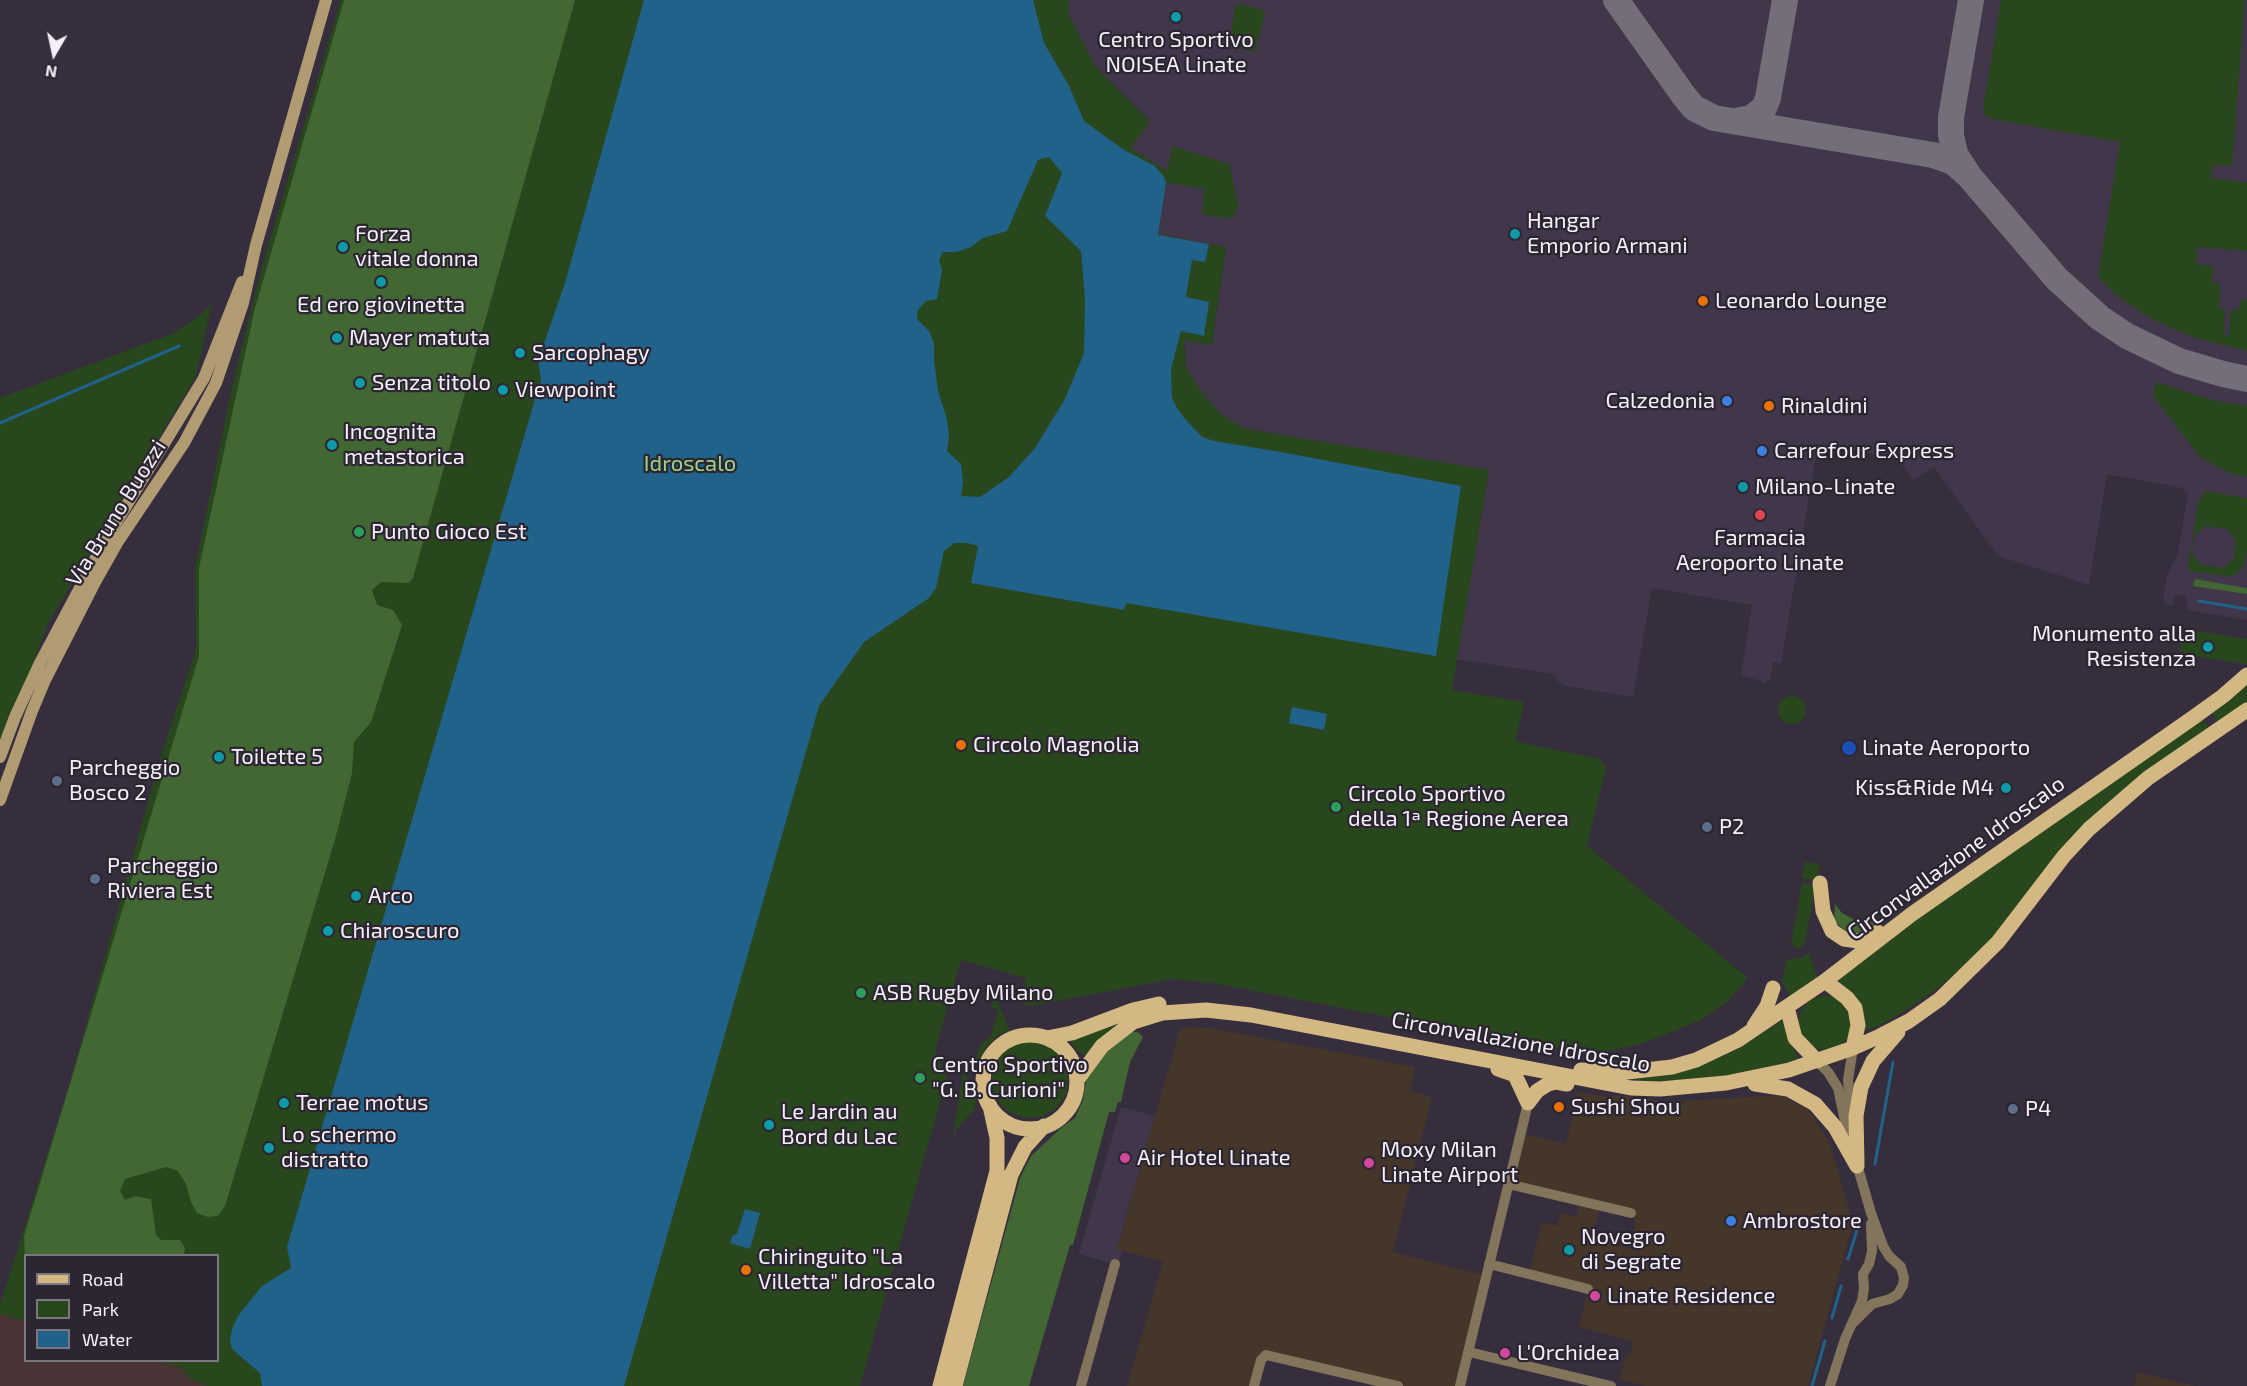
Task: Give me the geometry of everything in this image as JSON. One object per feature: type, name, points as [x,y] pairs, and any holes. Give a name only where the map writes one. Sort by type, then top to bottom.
[{"type":"main road","name":"Via Bruno Buozzi","points":[[0,800],[41,690],[94,582],[117,543],[184,443],[213,390],[243,303],[256,245],[326,0]]},
{"type":"main road","name":"Via Bruno Buozzi","points":[[0,757],[15,717],[40,663],[106,539],[204,378],[256,245]]},
{"type":"main road","name":"Circonvallazione Idroscalo","points":[[1047,1038],[1072,1033],[1155,1004],[1203,1000],[1254,1005],[1553,1065],[1604,1073],[1641,1072],[1679,1066],[1738,1040],[1825,981],[1912,914],[2194,717],[2247,675]]},
{"type":"main road","name":"Circonvallazione Idroscalo","points":[[1077,1080],[1102,1046],[1126,1026],[1147,1017],[1181,1011],[1206,1010],[1251,1015],[1631,1088],[1704,1086],[1769,1076],[1817,1061],[1853,1048],[1909,1021],[1940,999],[1987,955],[2008,931],[2064,856],[2090,829],[2148,778],[2247,710]]},
{"type":"main road","points":[[2194,717],[2204,716],[2212,722],[2211,732],[2206,739]]},
{"type":"main road","points":[[1821,883],[1823,911],[1828,924],[1832,931],[1844,939],[1858,941],[1867,939],[1912,914]]},
{"type":"main road","points":[[1825,981],[1847,998],[1855,1008],[1858,1025],[1853,1048]]},
{"type":"main road","points":[[1738,1040],[1759,1020],[1773,988]]},
{"type":"main road","points":[[1787,1007],[1795,1038],[1817,1061]]},
{"type":"main road","points":[[1857,1166],[1856,1111],[1863,1082],[1880,1051],[1909,1021]]},
{"type":"main road","points":[[940,1386],[997,1171],[997,1138],[983,1083],[987,1063],[999,1046],[1018,1036],[1047,1038],[1063,1047],[1069,1054],[1076,1071],[1075,1097],[1060,1119],[1044,1126],[1023,1128],[1003,1120],[990,1106]]},
{"type":"main road","points":[[1448,1052],[1461,1060],[1512,1073],[1517,1077],[1528,1102],[1548,1084],[1556,1082],[1603,1090],[1631,1088]]},
{"type":"main road","points":[[1704,1086],[1763,1084],[1779,1086],[1799,1094],[1830,1119],[1857,1166]]},
{"type":"main road","points":[[955,1386],[1011,1175],[1024,1148],[1044,1126]]},
{"type":"street","points":[[1853,1048],[1848,1084],[1857,1166]]},
{"type":"street","points":[[1817,1061],[1828,1072],[1838,1088],[1870,1213],[1882,1243],[1902,1271],[1903,1285],[1896,1296],[1870,1306],[1853,1323]]},
{"type":"street","points":[[1460,1386],[1528,1102]]},
{"type":"street","points":[[1508,1184],[1631,1213]]},
{"type":"street","points":[[1830,1386],[1843,1345],[1862,1301],[1863,1274],[1869,1264],[1872,1245],[1870,1213]]},
{"type":"street","points":[[1869,1264],[1879,1258],[1893,1260]]},
{"type":"street","points":[[1081,1386],[1115,1264]]},
{"type":"street","points":[[1490,1264],[1588,1289]]},
{"type":"street","points":[[1864,1288],[1870,1296],[1883,1300]]},
{"type":"street","points":[[1469,1352],[1611,1386]]},
{"type":"street","points":[[1254,1386],[1260,1360],[1266,1355],[1398,1386]]},
{"type":"shaded area","points":[[1069,0],[2247,0],[2247,620],[2187,610],[2187,597],[2175,594],[2173,606],[2166,605],[2163,599],[2168,572],[2177,557],[2188,494],[2182,488],[2107,474],[2089,585],[1998,556],[1934,467],[1913,480],[1897,458],[1818,444],[1781,663],[1773,662],[1770,681],[1767,680],[1766,683],[1741,675],[1752,605],[1652,588],[1633,697],[1565,686],[1557,681],[1554,674],[1456,659],[1489,471],[1242,428],[1219,412],[1201,391],[1186,368],[1184,339],[1212,345],[1226,247],[1158,235],[1166,183],[1131,147],[1150,121],[1095,66],[1069,15]]},
{"type":"shaded area","points":[[1210,1028],[1415,1067],[1410,1091],[1432,1097],[1393,1252],[1487,1276],[1460,1386],[1398,1386],[1267,1355],[1254,1386],[1127,1386],[1163,1262],[1117,1249],[1180,1029]]},
{"type":"shaded area","points":[[1578,1092],[1669,1102],[1780,1095],[1808,1110],[1829,1141],[1853,1223],[1808,1386],[1647,1386],[1619,1379],[1626,1355],[1631,1352],[1633,1341],[1579,1327],[1588,1290],[1529,1274],[1542,1222],[1557,1226],[1561,1213],[1577,1217],[1580,1201],[1508,1184],[1521,1133],[1566,1144]],"holes":[[[1600,1206],[1634,1214],[1635,1249],[1600,1240],[1594,1234]]]},
{"type":"shaded area","points":[[1121,1107],[1155,1116],[1117,1248],[1123,1250],[1118,1265],[1079,1254]]},
{"type":"shaded area","points":[[0,1314],[24,1321],[24,1362],[161,1362],[183,1368],[190,1379],[209,1386],[0,1386]]},
{"type":"shaded area","points":[[2137,1372],[2194,1386],[2134,1386]]},
{"type":"green space","name":"Idroscalo","points":[[341,0],[1069,0],[1069,15],[1095,66],[1150,121],[1131,148],[1167,171],[1172,146],[1230,164],[1239,204],[1232,219],[1202,214],[1205,189],[1166,183],[1158,234],[1226,247],[1212,345],[1184,340],[1186,368],[1201,391],[1219,412],[1242,428],[1489,470],[1452,690],[1524,702],[1516,740],[1518,742],[1600,759],[1606,768],[1587,846],[1748,978],[1728,1001],[1701,1020],[1641,1044],[1602,1052],[1539,1046],[1213,983],[1173,979],[1030,1006],[1022,1004],[1026,978],[961,960],[935,1051],[947,1077],[860,1386],[209,1386],[190,1379],[183,1368],[161,1362],[219,1362],[219,1254],[24,1254],[24,1321],[0,1314],[0,1305],[70,1082],[161,755],[196,649],[195,568],[232,387],[261,270]]},
{"type":"green space","points":[[344,0],[575,0],[413,578],[409,583],[381,582],[372,590],[377,605],[393,610],[402,625],[371,722],[354,742],[352,773],[336,836],[225,1206],[218,1216],[208,1217],[197,1213],[186,1184],[178,1171],[166,1167],[125,1179],[120,1191],[125,1200],[135,1196],[151,1199],[156,1235],[161,1240],[180,1240],[185,1248],[184,1254],[25,1254],[24,1236],[199,656],[199,568],[254,312]]},
{"type":"green space","points":[[2001,0],[2245,0],[2232,166],[2213,165],[2211,178],[2247,183],[2247,251],[2197,247],[2196,264],[2213,266],[2212,283],[2220,284],[2219,308],[2225,309],[2224,335],[2229,336],[2230,315],[2233,310],[2238,310],[2240,301],[2247,298],[2247,351],[2193,337],[2152,319],[2120,298],[2098,277],[2120,142],[1992,119],[1985,115],[1983,108]]},
{"type":"green space","points":[[1240,4],[1261,9],[1265,14],[1255,52],[1229,46],[1235,7]]},
{"type":"green space","points":[[212,303],[196,376],[47,625],[0,756],[0,398],[174,333],[199,316]]},
{"type":"green space","points":[[2156,382],[2212,400],[2247,406],[2247,477],[2229,473],[2200,457],[2153,396]]},
{"type":"green space","points":[[2205,491],[2247,498],[2245,562],[2232,577],[2188,569],[2198,503]],"holes":[[[2206,526],[2227,529],[2236,541],[2234,558],[2224,568],[2201,565],[2192,554],[2194,535]]]},
{"type":"green space","points":[[2195,579],[2247,588],[2247,594],[2193,586]]},
{"type":"green space","points":[[2188,630],[2247,639],[2247,664],[2186,655],[2179,650],[2182,634]]},
{"type":"green space","points":[[2247,684],[2247,703],[2218,722],[2211,712]]},
{"type":"green space","points":[[1792,696],[1802,700],[1806,710],[1802,720],[1792,724],[1782,720],[1778,710],[1782,700]]},
{"type":"green space","points":[[2203,720],[2208,726],[2206,731],[2144,773],[1982,951],[1934,991],[1903,1012],[1876,1027],[1865,1030],[1863,1010],[1839,983],[1839,978],[1915,918]]},
{"type":"green space","points":[[1805,862],[1820,864],[1817,881],[1802,878]]},
{"type":"green space","points":[[1802,883],[1816,885],[1805,943],[1800,948],[1796,948],[1791,943]]},
{"type":"green space","points":[[1835,904],[1842,913],[1857,921],[1874,922],[1881,919],[1866,931],[1847,932],[1834,921]]},
{"type":"green space","points":[[1809,952],[1817,977],[1790,996],[1782,982],[1787,960],[1803,957]]},
{"type":"green space","points":[[1825,996],[1835,998],[1844,1004],[1850,1013],[1852,1023],[1850,1033],[1844,1042],[1835,1048],[1825,1050],[1815,1048],[1806,1042],[1800,1033],[1798,1023],[1800,1013],[1806,1004],[1815,998]]},
{"type":"green space","points":[[993,999],[998,1002],[1009,1030],[998,1035],[987,1046],[975,1066],[972,1062],[981,1044],[991,1036],[998,1011],[996,1007],[991,1009]]},
{"type":"green space","points":[[1130,1016],[1096,1043],[1085,1056],[1072,1044],[1071,1040]]},
{"type":"green space","points":[[1784,1021],[1787,1037],[1799,1058],[1787,1063],[1752,1072],[1703,1078],[1660,1081],[1628,1080],[1673,1074],[1698,1067],[1742,1046]]},
{"type":"green space","points":[[1129,1032],[1138,1032],[1143,1037],[1130,1062],[1121,1102],[1118,1102],[1115,1112],[1109,1112],[1073,1245],[1070,1245],[1029,1386],[963,1386],[1020,1178],[1031,1156],[1075,1118],[1083,1100],[1088,1068]]},
{"type":"green space","points":[[1030,1042],[1044,1045],[1057,1053],[1065,1066],[1068,1080],[1065,1094],[1057,1107],[1044,1115],[1030,1118],[1016,1115],[1003,1107],[995,1094],[992,1080],[995,1066],[1003,1053],[1016,1045]]},
{"type":"green space","points":[[963,1072],[979,1091],[973,1111],[956,1130],[952,1143]]},
{"type":"water","name":"Idroscalo","points":[[644,0],[1033,0],[1044,43],[1069,86],[1084,121],[1124,150],[1155,166],[1164,177],[1166,183],[1158,235],[1209,244],[1205,262],[1192,260],[1186,297],[1209,302],[1204,336],[1181,331],[1171,369],[1172,398],[1185,419],[1202,437],[1214,441],[1461,486],[1436,656],[1126,603],[1124,610],[971,583],[978,546],[954,543],[944,551],[936,588],[929,598],[864,642],[819,706],[624,1386],[262,1386],[260,1373],[232,1349],[230,1341],[232,1329],[238,1316],[262,1286],[291,1268],[287,1247],[541,380],[538,361],[565,283]],"holes":[[[1049,157],[1062,173],[1045,216],[1081,251],[1085,299],[1084,353],[1065,399],[1035,448],[1009,477],[980,497],[961,496],[963,482],[961,464],[947,451],[949,438],[947,419],[938,391],[934,343],[929,331],[917,319],[918,310],[926,301],[937,299],[942,270],[939,260],[943,252],[956,252],[971,247],[983,238],[1007,231],[1038,160]]]},
{"type":"water","points":[[1292,707],[1327,714],[1324,730],[1289,723]]},
{"type":"water","points":[[745,1209],[760,1213],[750,1249],[730,1243],[733,1235],[737,1234]]},
{"type":"waterway","points":[[0,423],[179,346]]},
{"type":"waterway","points":[[2199,601],[2247,609]]},
{"type":"waterway","points":[[1875,1164],[1893,1062]]},
{"type":"waterway","points":[[1848,1259],[1858,1227]]},
{"type":"waterway","points":[[1832,1318],[1841,1286]]},
{"type":"waterway","points":[[1812,1386],[1825,1341]]},
{"type":"taxiway","points":[[1616,0],[1694,108],[1714,118],[1933,155],[1953,162],[1969,176],[2057,279],[2100,318],[2127,336],[2179,361],[2247,379]]},
{"type":"taxiway","points":[[1736,121],[1751,118],[1764,108],[1768,98],[1785,0]]},
{"type":"taxiway","points":[[1968,174],[1955,154],[1951,135],[1951,117],[1971,0]]},
{"type":"place","name":"Centro Sportivo NOISEA Linate","points":[[1176,17]]},
{"type":"place","name":"Hangar Emporio Armani","points":[[1515,234]]},
{"type":"place","name":"Forza vitale donna","points":[[343,247]]},
{"type":"place","name":"Ed ero giovinetta","points":[[381,282]]},
{"type":"place","name":"Leonardo Lounge","points":[[1703,301]]},
{"type":"place","name":"Mayer matuta","points":[[337,338]]},
{"type":"place","name":"Sarcophagy","points":[[520,353]]},
{"type":"place","name":"Senza titolo","points":[[360,383]]},
{"type":"place","name":"Viewpoint","points":[[503,390]]},
{"type":"place","name":"Calzedonia","points":[[1727,401]]},
{"type":"place","name":"Rinaldini","points":[[1769,406]]},
{"type":"place","name":"Incognita metastorica","points":[[332,445]]},
{"type":"place","name":"Carrefour Express","points":[[1762,451]]},
{"type":"place","name":"Milano-Linate","points":[[1743,487]]},
{"type":"place","name":"Farmacia Aeroporto Linate","points":[[1760,515]]},
{"type":"place","name":"Punto Gioco Est","points":[[359,532]]},
{"type":"place","name":"Monumento alla Resistenza","points":[[2208,647]]},
{"type":"place","name":"Circolo Magnolia","points":[[961,745]]},
{"type":"place","name":"Linate Aeroporto","points":[[1849,748]]},
{"type":"place","name":"Toilette 5","points":[[219,757]]},
{"type":"place","name":"Parcheggio Bosco 2","points":[[57,781]]},
{"type":"place","name":"Kiss&Ride M4","points":[[2006,788]]},
{"type":"place","name":"Circolo Sportivo della 1ª Regione Aerea","points":[[1336,807]]},
{"type":"place","name":"P2","points":[[1707,827]]},
{"type":"place","name":"Parcheggio Riviera Est","points":[[95,879]]},
{"type":"place","name":"Arco","points":[[356,896]]},
{"type":"place","name":"Chiaroscuro","points":[[328,931]]},
{"type":"place","name":"ASB Rugby Milano","points":[[861,993]]},
{"type":"place","name":"Centro Sportivo \"G. B. Curioni\"","points":[[920,1078]]},
{"type":"place","name":"Terrae motus","points":[[284,1103]]},
{"type":"place","name":"Sushi Shou","points":[[1559,1107]]},
{"type":"place","name":"P4","points":[[2013,1109]]},
{"type":"place","name":"Le Jardin au Bord du Lac","points":[[769,1125]]},
{"type":"place","name":"Lo schermo distratto","points":[[269,1148]]},
{"type":"place","name":"Air Hotel Linate","points":[[1125,1158]]},
{"type":"place","name":"Moxy Milan Linate Airport","points":[[1369,1163]]},
{"type":"place","name":"Ambrostore","points":[[1731,1221]]},
{"type":"place","name":"Novegro di Segrate","points":[[1569,1250]]},
{"type":"place","name":"Chiringuito \"La Villetta\" Idroscalo","points":[[746,1270]]},
{"type":"place","name":"Linate Residence","points":[[1595,1296]]},
{"type":"place","name":"L'Orchidea","points":[[1505,1353]]}]
